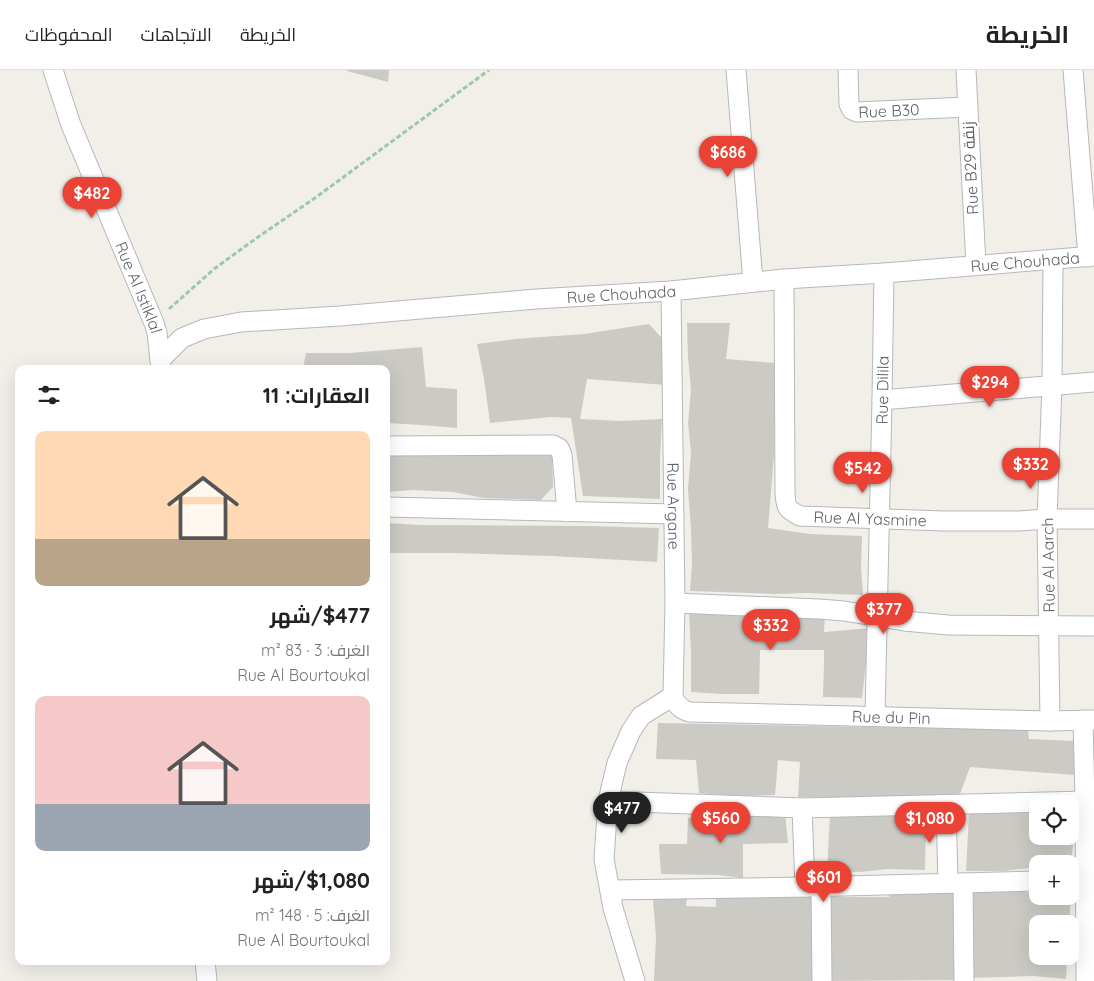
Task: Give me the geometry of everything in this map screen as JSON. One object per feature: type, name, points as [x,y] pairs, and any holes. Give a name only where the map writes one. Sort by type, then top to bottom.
[{"type":"street","name":"Rue Al Istiklal","points":[[52,70],[71,125],[155,328],[160,364]]},
{"type":"street","points":[[736,70],[753,282]]},
{"type":"street","name":"Rue B30","points":[[848,70],[849,104],[852,110],[857,112],[967,107]]},
{"type":"street","name":"Rue B29 زنقة","points":[[966,70],[976,265]]},
{"type":"street","points":[[1073,70],[1091,256]]},
{"type":"street","name":"Rue Chouhada","points":[[160,364],[182,338],[204,330],[241,322],[1091,256]]},
{"type":"street","name":"Rue Al Aarch","points":[[1050,721],[1047,519],[1052,385],[1052,260]]},
{"type":"street","name":"Rue Dilila","points":[[874,716],[878,616],[884,273]]},
{"type":"street","name":"Rue Al Yasmine","points":[[784,280],[785,493],[786,505],[790,511],[800,516],[962,521],[1019,522],[1047,519],[1094,519]]},
{"type":"street","name":"Rue Argane","points":[[671,290],[675,603],[673,696]]},
{"type":"street","points":[[155,328],[182,338]]},
{"type":"street","points":[[882,400],[1094,382]]},
{"type":"street","points":[[390,446],[553,445],[559,448],[562,455],[567,512]]},
{"type":"street","points":[[390,507],[674,514]]},
{"type":"street","points":[[675,603],[819,608],[904,621],[948,625],[1094,626]]},
{"type":"street","points":[[635,981],[613,908],[604,859],[608,801],[617,764],[631,731],[641,716],[673,696]]},
{"type":"street","name":"Rue du Pin","points":[[673,696],[677,705],[684,711],[690,712],[1050,721],[1088,720]]},
{"type":"street","points":[[1079,875],[1090,825],[1085,801],[1088,720]]},
{"type":"street","points":[[608,801],[802,808],[1085,801]]},
{"type":"street","points":[[946,804],[964,981]]},
{"type":"street","points":[[802,808],[813,887],[822,981]]},
{"type":"street","points":[[610,890],[1029,881]]},
{"type":"street","points":[[1079,893],[1086,981]]},
{"type":"street","points":[[205,965],[207,981]]},
{"type":"path","points":[[155,328],[214,269],[315,198],[489,70]]},
{"type":"building","points":[[389,70],[388,82],[347,71]]},
{"type":"building","points":[[687,323],[730,323],[726,359],[775,363],[774,455],[768,528],[810,534],[862,536],[861,568],[863,595],[690,591],[692,564],[688,489],[691,453],[688,423],[691,390]]},
{"type":"building","points":[[649,324],[668,345],[666,385],[587,379],[580,419],[620,421],[662,419],[660,499],[583,496],[571,418],[551,417],[490,423],[477,344],[584,334]]},
{"type":"building","points":[[422,347],[426,387],[457,389],[457,428],[390,423],[390,365],[304,365],[306,353],[350,353]]},
{"type":"building","points":[[390,451],[512,452],[552,455],[553,487],[541,500],[484,498],[453,492],[414,490],[390,492]]},
{"type":"building","points":[[390,523],[659,528],[657,562],[454,553],[390,553]]},
{"type":"building","points":[[689,612],[825,614],[824,632],[870,628],[862,698],[823,697],[824,650],[760,650],[759,694],[691,692]]},
{"type":"building","points":[[658,723],[1028,730],[1029,739],[1076,741],[1075,775],[970,767],[960,794],[798,797],[800,762],[778,760],[775,795],[732,796],[699,793],[696,760],[656,759]]},
{"type":"building","points":[[1029,810],[1029,845],[1073,845],[1072,855],[1029,855],[1029,868],[1004,871],[966,871],[969,813]]},
{"type":"building","points":[[926,812],[925,870],[827,871],[830,814]]},
{"type":"building","points":[[785,814],[788,843],[743,844],[743,878],[718,875],[661,874],[659,844],[687,844],[688,818]]},
{"type":"building","points":[[1003,889],[1029,893],[1029,905],[1070,905],[1070,915],[1029,915],[1029,965],[1067,965],[1066,979],[1033,976],[973,978],[971,891]]},
{"type":"building","points":[[956,891],[956,980],[825,981],[831,897],[889,897],[889,893]]},
{"type":"building","points":[[781,896],[816,897],[817,981],[654,981],[656,938],[653,899],[687,897],[686,906],[716,907],[716,899]]}]
